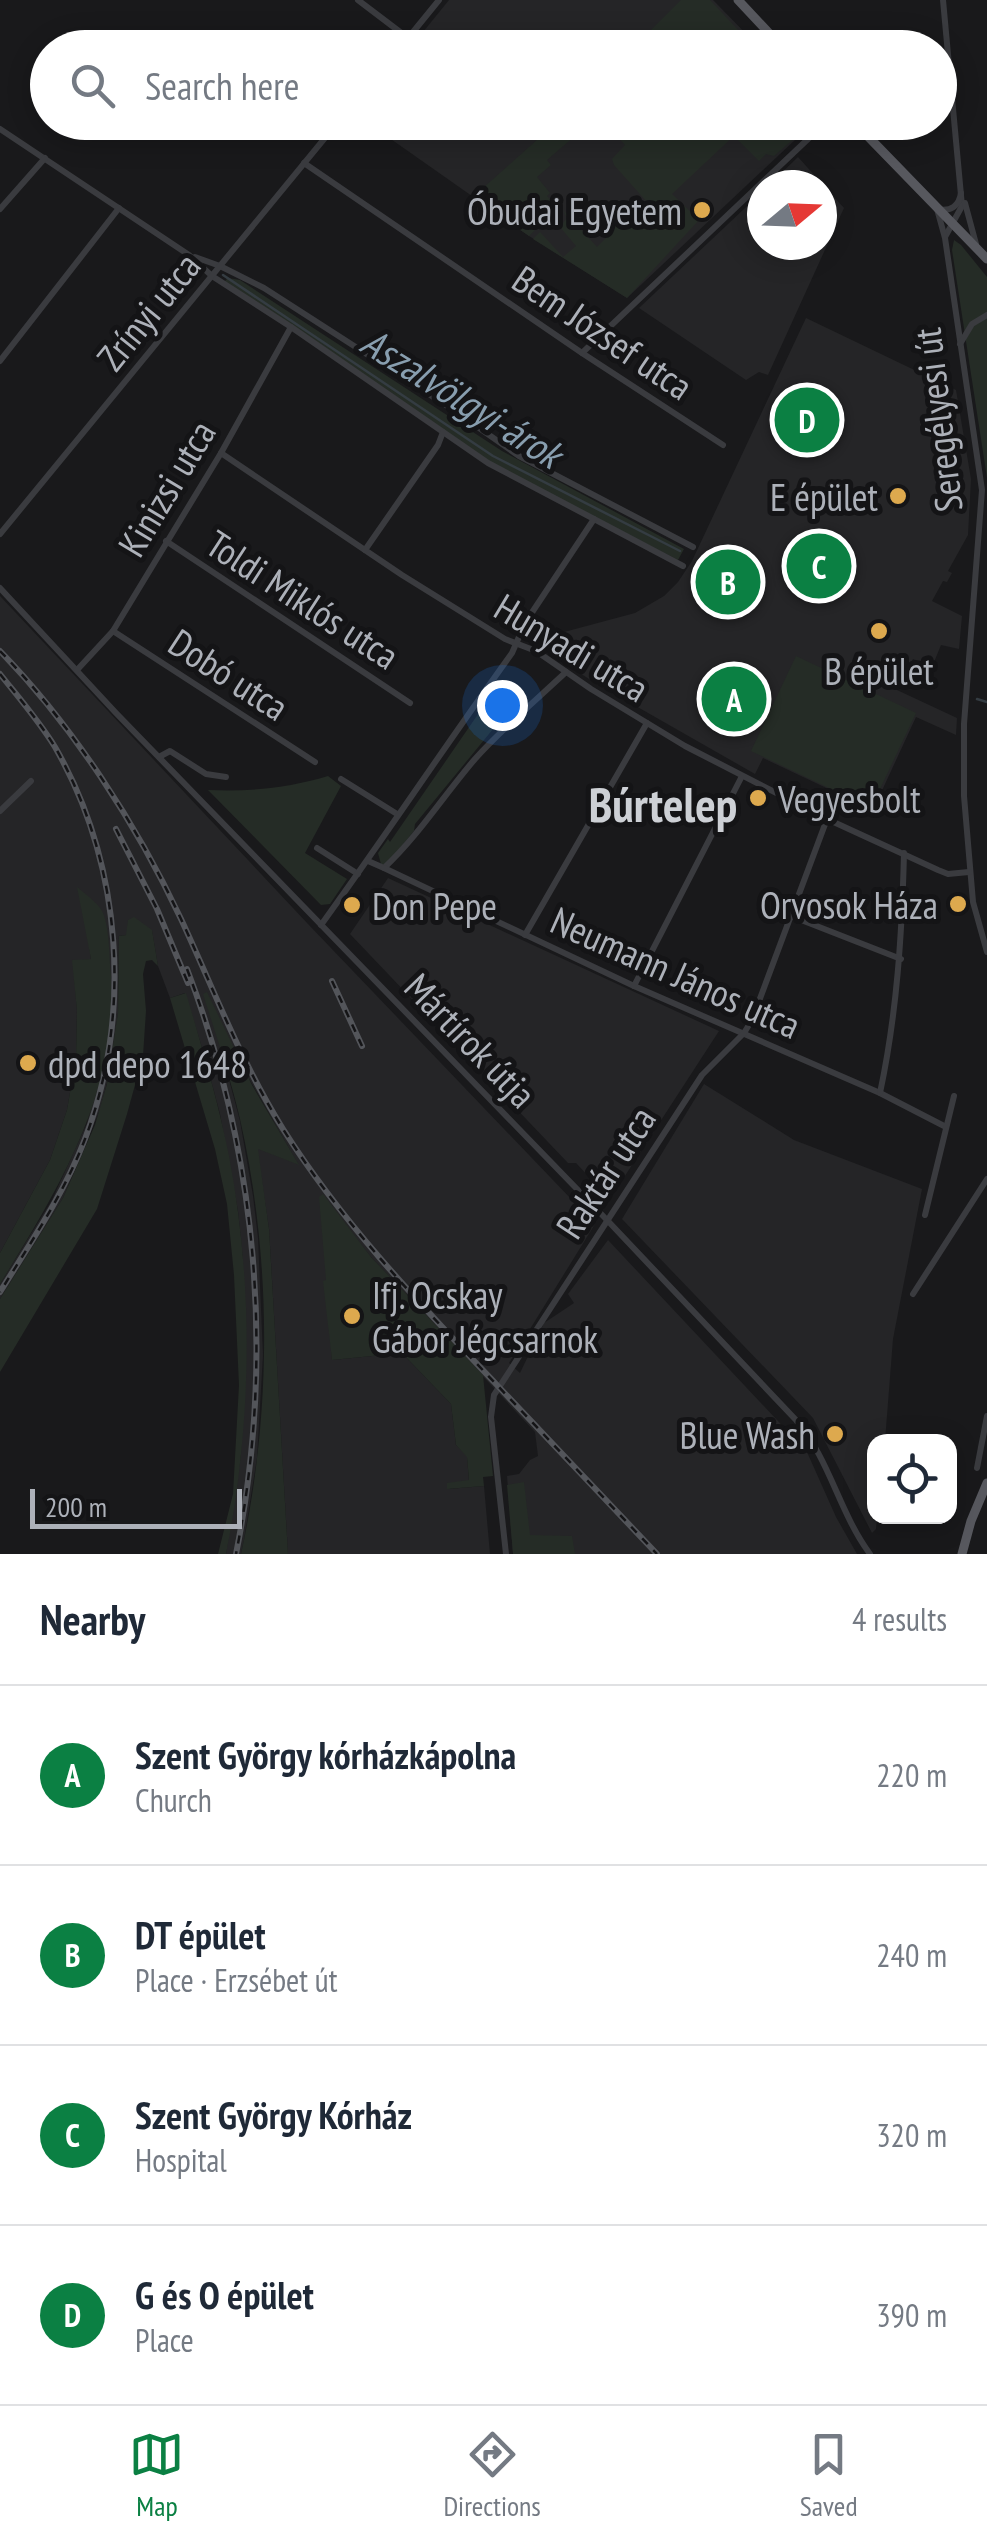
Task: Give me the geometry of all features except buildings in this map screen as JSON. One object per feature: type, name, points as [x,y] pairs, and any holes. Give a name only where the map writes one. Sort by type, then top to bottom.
[{"type":"main road","points":[[738,0],[767,30]]},
{"type":"main road","points":[[871,140],[987,259]]},
{"type":"main road","points":[[962,1554],[970,1522],[987,1483]]},
{"type":"street","points":[[358,0],[397,30]]},
{"type":"street","points":[[415,30],[439,0]]},
{"type":"street","points":[[944,0],[947,30]]},
{"type":"street","points":[[0,128],[498,468],[683,566]]},
{"type":"street","points":[[957,139],[962,193],[978,250]]},
{"type":"street","name":"Zrínyi utca","points":[[0,534],[323,140]]},
{"type":"street","points":[[582,353],[807,140]]},
{"type":"street","points":[[0,209],[44,158]]},
{"type":"street","name":"Bem József utca","points":[[304,163],[723,445]]},
{"type":"street","points":[[937,209],[954,208],[962,193]]},
{"type":"street","points":[[945,238],[960,211],[962,193]]},
{"type":"street","points":[[0,361],[119,208]]},
{"type":"street","name":"Seregélyesi út","points":[[937,209],[945,238],[981,479],[964,724],[964,796],[975,916],[987,952]]},
{"type":"street","points":[[189,256],[264,288],[503,446],[694,547]]},
{"type":"street","points":[[960,345],[972,324],[987,315]]},
{"type":"street","name":"Kinizsi utca","points":[[77,670],[113,632],[221,453],[291,327]]},
{"type":"street","points":[[364,550],[438,445],[443,432]]},
{"type":"street","name":"Hunyadi utca","points":[[221,453],[364,550],[517,645],[536,651],[647,724],[742,776],[948,874],[969,872]]},
{"type":"street","points":[[322,925],[517,645],[525,623],[594,519]]},
{"type":"street","name":"Toldi Miklós utca","points":[[166,541],[410,702]]},
{"type":"street","name":"Mártírok útja","points":[[0,588],[808,1434],[851,1525],[870,1554]]},
{"type":"street","name":"Dobó utca","points":[[113,632],[315,762]]},
{"type":"street","points":[[384,868],[488,746],[566,672]]},
{"type":"street","points":[[525,935],[647,724]]},
{"type":"street","points":[[159,757],[170,750],[206,774],[226,777]]},
{"type":"street","points":[[634,986],[742,776]]},
{"type":"street","points":[[342,779],[396,814]]},
{"type":"street","points":[[0,811],[31,781]]},
{"type":"street","points":[[744,1033],[827,818]]},
{"type":"street","points":[[317,848],[358,874]]},
{"type":"street","points":[[880,1093],[901,959],[904,852]]},
{"type":"street","name":"Neumann János utca","points":[[368,861],[946,1126]]},
{"type":"street","points":[[790,916],[901,959]]},
{"type":"street","name":"Raktár utca","points":[[506,1554],[491,1418],[498,1386],[702,1076],[744,1033]]},
{"type":"street","points":[[925,1215],[954,1096]]},
{"type":"street","points":[[913,1294],[987,1180]]},
{"type":"street","points":[[977,1468],[987,1416]]},
{"type":"shaded area","points":[[449,0],[713,0],[742,30],[425,30]]},
{"type":"shaded area","points":[[681,0],[710,0],[738,30],[651,30]]},
{"type":"shaded area","points":[[392,140],[795,140],[763,170],[747,170],[747,185],[627,298],[529,236]]},
{"type":"shaded area","points":[[537,140],[570,140],[547,160],[551,165],[537,177],[559,209],[547,220],[539,212],[530,221],[536,229],[529,236],[473,197]]},
{"type":"shaded area","points":[[621,140],[729,140],[672,194],[699,220],[627,298],[533,239],[540,232],[563,257],[576,246],[560,227],[567,218],[563,210],[597,247],[607,237],[601,230],[630,204],[637,212],[647,202],[614,165],[612,159],[625,145]]},
{"type":"shaded area","points":[[738,140],[792,140],[774,156],[766,154],[759,161]]},
{"type":"shaded area","points":[[798,157],[810,170],[785,170]]},
{"type":"shaded area","points":[[837,200],[844,208],[837,223]]},
{"type":"shaded area","points":[[747,206],[747,260],[820,260],[768,375],[759,372],[746,380],[639,308]]},
{"type":"shaded area","points":[[954,240],[987,277],[987,478],[952,250]]},
{"type":"shaded area","points":[[228,278],[240,280],[502,451],[684,549],[678,560],[496,466],[224,282]]},
{"type":"shaded area","points":[[806,318],[956,390],[971,479],[968,535],[948,571],[952,573],[932,601],[962,616],[959,649],[941,645],[932,667],[913,659],[897,690],[957,718],[956,735],[916,717],[873,810],[763,758],[755,774],[592,681],[536,644],[538,639],[635,613],[664,596],[678,582],[692,561]]},
{"type":"shaded area","points":[[0,596],[595,1224],[509,1363],[520,1373],[544,1323],[574,1303],[568,1294],[608,1240],[807,1452],[857,1554],[513,1554],[507,1476],[519,1474],[538,1456],[535,1432],[371,1257],[322,1195],[332,1360],[402,1353],[451,1404],[456,1445],[467,1456],[469,1481],[448,1489],[484,1486],[490,1554],[288,1554],[269,1229],[257,1148],[298,1164],[239,1061],[222,1053],[240,1121],[253,1196],[263,1355],[257,1458],[244,1540],[241,1554],[226,1554],[241,1454],[243,1260],[238,1211],[204,1054],[185,993],[170,998],[158,966],[152,931],[119,936],[118,1013],[101,1107],[63,1198],[0,1299],[0,1284],[52,1200],[87,1123],[104,1060],[112,995],[87,930],[91,959],[73,961],[76,1058],[67,1110],[50,1160],[0,1253]]},
{"type":"shaded area","points":[[796,656],[916,713],[871,808],[751,751]]},
{"type":"shaded area","points":[[485,696],[509,716],[501,727],[498,723],[386,865],[381,864],[378,853],[388,839],[390,842],[485,704]]},
{"type":"shaded area","points":[[328,776],[341,786],[305,853],[347,879],[330,904],[321,905],[208,790],[268,788]]},
{"type":"shaded area","points":[[388,878],[719,1031],[608,1202],[576,1163],[568,1163],[350,934]]},
{"type":"shaded area","points":[[77,887],[100,908],[107,930],[111,1019],[105,1060],[95,1100],[63,1175],[0,1284],[0,1253],[50,1160],[67,1110],[76,1058],[72,960],[91,959]]},
{"type":"shaded area","points":[[134,917],[152,930],[158,966],[152,960],[146,961],[143,974],[143,1056],[127,1114],[97,1209],[0,1372],[0,1299],[63,1198],[95,1125],[107,1084],[118,1013],[119,936],[126,935],[128,920]]},
{"type":"shaded area","points":[[207,992],[252,1085],[299,1165],[258,1149],[269,1229],[288,1554],[241,1554],[263,1392],[263,1281],[251,1172],[236,1103],[203,994]]},
{"type":"shaded area","points":[[186,993],[225,1135],[243,1255],[245,1405],[226,1554],[218,1554],[233,1494],[239,1385],[234,1275],[227,1204],[215,1149],[170,998]]},
{"type":"shaded area","points":[[704,1084],[794,1140],[922,1189],[893,1339],[886,1434],[867,1434],[867,1523],[813,1418],[622,1219]]},
{"type":"shaded area","points":[[323,1194],[371,1257],[483,1375],[493,1476],[483,1477],[484,1486],[447,1489],[447,1483],[469,1480],[467,1457],[456,1445],[451,1404],[402,1353],[332,1360],[323,1281],[326,1280],[319,1197]]},
{"type":"shaded area","points":[[524,1482],[530,1535],[572,1536],[575,1554],[513,1554],[507,1485]]},
{"type":"waterway","name":"Aszalvölgyi-árok","points":[[223,275],[493,456],[680,551]]},
{"type":"waterway","name":"Aszalvölgyi-árok","points":[[977,699],[987,702]]},
{"type":"railway","points":[[0,651],[53,711],[124,813],[181,919],[254,1078],[306,1164],[411,1293],[657,1554]]},
{"type":"railway","points":[[0,674],[55,747],[95,840],[107,889],[114,990],[110,1041],[85,1139],[57,1198],[0,1292]]},
{"type":"railway","points":[[116,829],[157,909],[188,983]]},
{"type":"railway","points":[[187,969],[230,1111],[253,1258],[255,1406],[236,1554]]},
{"type":"railway","points":[[332,981],[362,1046]]},
{"type":"place","name":"Óbudai Egyetem","points":[[702,210]]},
{"type":"place","name":"G és O épület","points":[[807,420]]},
{"type":"place","name":"E épület","points":[[898,496]]},
{"type":"place","name":"Szent György Kórház","points":[[819,566]]},
{"type":"place","name":"DT épület","points":[[728,582]]},
{"type":"place","name":"B épület","points":[[879,631]]},
{"type":"place","name":"Szent György kórházkápolna","points":[[734,699]]},
{"type":"place","name":"Vegyesbolt","points":[[758,798]]},
{"type":"place","name":"Orvosok Háza","points":[[958,904]]},
{"type":"place","name":"Don Pepe","points":[[352,905]]},
{"type":"place","name":"dpd depo 1648","points":[[28,1063]]},
{"type":"place","name":"Ifj. Ocskay Gábor Jégcsarnok","points":[[352,1316]]},
{"type":"place","name":"Blue Wash","points":[[835,1434]]},
{"type":"district","name":"Búrtelep","points":[[663,804]]}]
